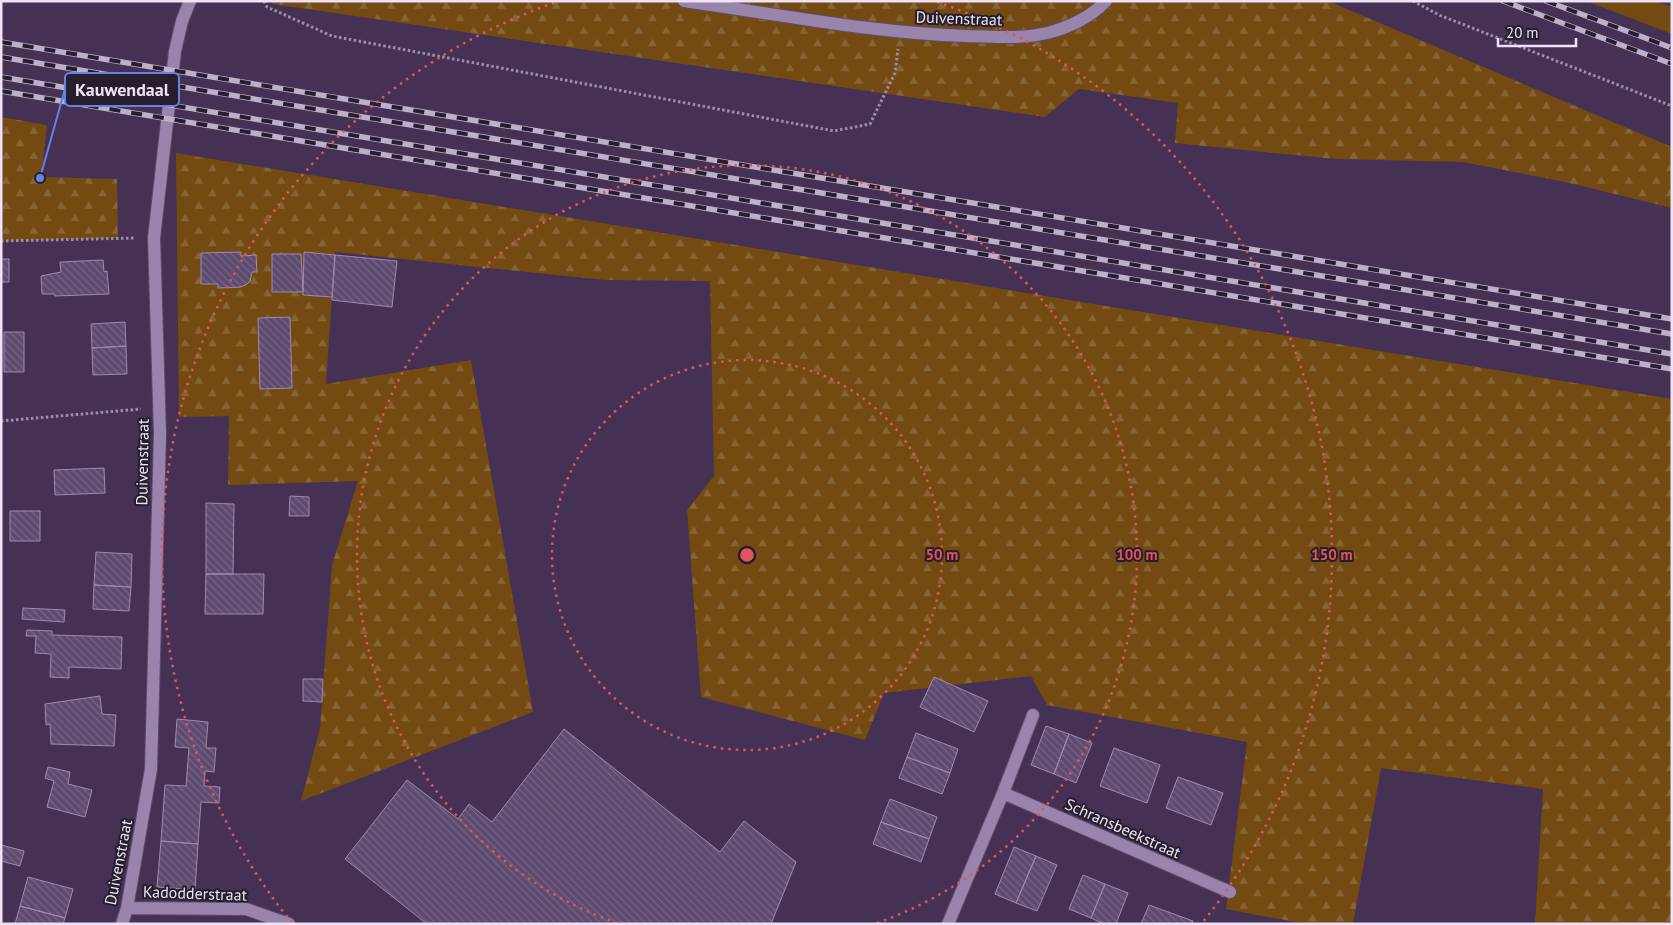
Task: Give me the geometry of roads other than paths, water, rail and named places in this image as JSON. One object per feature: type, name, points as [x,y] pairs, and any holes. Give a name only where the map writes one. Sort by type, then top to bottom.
[{"type":"street","name":"Duivenstraat","points":[[122,924],[127,908],[152,769],[160,407],[154,238],[175,51],[182,21],[190,1]]},
{"type":"street","name":"Duivenstraat","points":[[684,1],[900,31],[1001,37],[1046,34],[1075,24],[1099,9],[1106,1]]},
{"type":"street","points":[[948,924],[1003,794],[1033,715]]},
{"type":"street","name":"Schransbeekstraat","points":[[1003,794],[1230,892]]},
{"type":"street","name":"Kadodderstraat","points":[[127,908],[246,909],[289,924]]},
{"type":"railway","points":[[1503,1],[1672,64]]},
{"type":"railway","points":[[1546,1],[1672,48]]},
{"type":"railway","points":[[1,42],[1672,319]]},
{"type":"railway","points":[[1,57],[1672,334]]},
{"type":"railway","points":[[1,77],[1672,354]]},
{"type":"railway","points":[[1,91],[1672,369]]},
{"type":"place","name":"Kauwendaal","points":[[40,178]]}]
